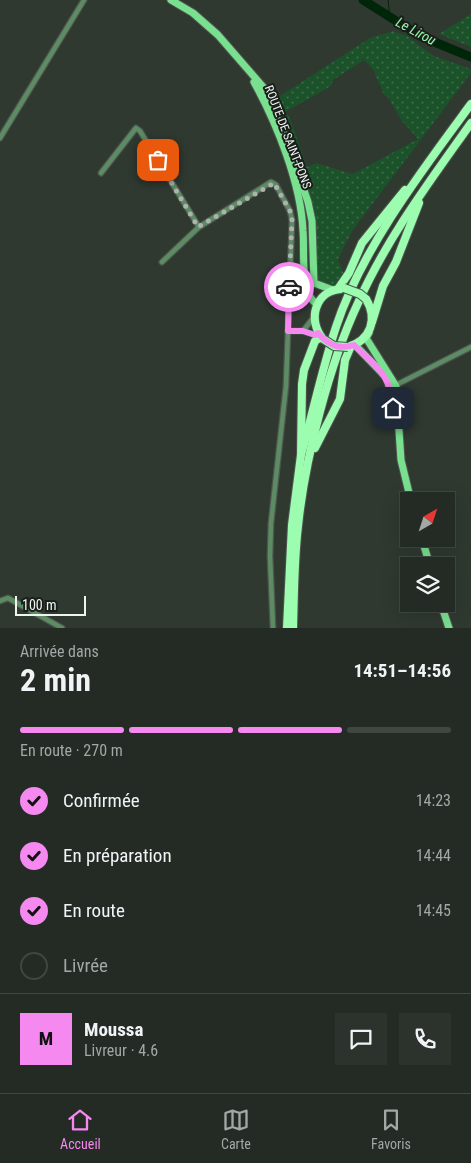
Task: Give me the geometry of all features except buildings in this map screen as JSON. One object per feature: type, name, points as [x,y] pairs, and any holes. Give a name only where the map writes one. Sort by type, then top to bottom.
[{"type":"highway","points":[[301,455],[336,327],[348,296],[388,224],[421,172],[471,104]]},
{"type":"highway","points":[[293,628],[298,526],[308,464],[345,332],[358,301],[406,217],[471,123]]},
{"type":"highway","points":[[421,172],[385,212],[362,243],[349,273],[338,289],[326,294],[317,304],[314,317],[320,336],[334,346],[351,346],[361,341],[371,326],[383,286],[396,262],[421,198],[438,169]]},
{"type":"highway","points":[[338,289],[360,294],[366,299],[370,306],[371,326]]},
{"type":"highway","points":[[288,628],[292,525],[301,455],[304,370],[315,341],[320,336]]},
{"type":"highway","points":[[308,464],[340,399],[345,360],[351,346]]},
{"type":"main road","name":"ROUTE DE SAINT-PONS","points":[[171,0],[206,24],[264,88],[304,186],[312,221],[314,283],[338,289]]},
{"type":"main road","name":"ROUTE DE SAINT-PONS","points":[[246,66],[262,98],[298,193],[302,214],[305,282],[310,297],[317,304]]},
{"type":"main road","points":[[371,326],[366,338],[393,386],[396,456],[408,492]]},
{"type":"main road","points":[[351,346],[387,378],[393,386]]},
{"type":"main road","points":[[444,612],[449,628]]},
{"type":"street","points":[[0,138],[84,0]]},
{"type":"street","points":[[102,173],[136,128],[140,131],[198,227]]},
{"type":"street","points":[[162,262],[198,227],[270,184],[276,185],[290,211],[292,220],[286,386],[271,523],[270,556],[273,628]]},
{"type":"street","points":[[303,331],[314,317]]},
{"type":"street","points":[[288,331],[303,331],[320,336]]},
{"type":"street","points":[[393,386],[471,347]]},
{"type":"street","points":[[0,600],[8,598],[62,628]]},
{"type":"green space","points":[[471,14],[471,47],[439,34]]},
{"type":"green space","points":[[393,31],[407,36],[434,56],[471,69],[471,73],[352,231],[338,259],[349,288],[339,294],[330,295],[322,291],[316,281],[313,223],[272,101],[370,38]],"holes":[[[364,60],[373,69],[384,95],[388,97],[401,120],[418,139],[353,174],[316,163],[307,167],[289,116],[283,113],[331,86],[333,80]]]},
{"type":"waterway","name":"Le Lirou","points":[[363,0],[420,36],[471,57]]},
{"type":"waterway","points":[[388,0],[390,17]]},
{"type":"way so far","points":[[158,160],[198,227],[272,182],[274,183],[290,211],[292,220],[289,287]]},
{"type":"route","points":[[289,287],[288,331],[303,331],[315,335],[318,333],[323,339],[334,346],[348,347],[354,345],[387,378],[392,393],[393,408]]}]
